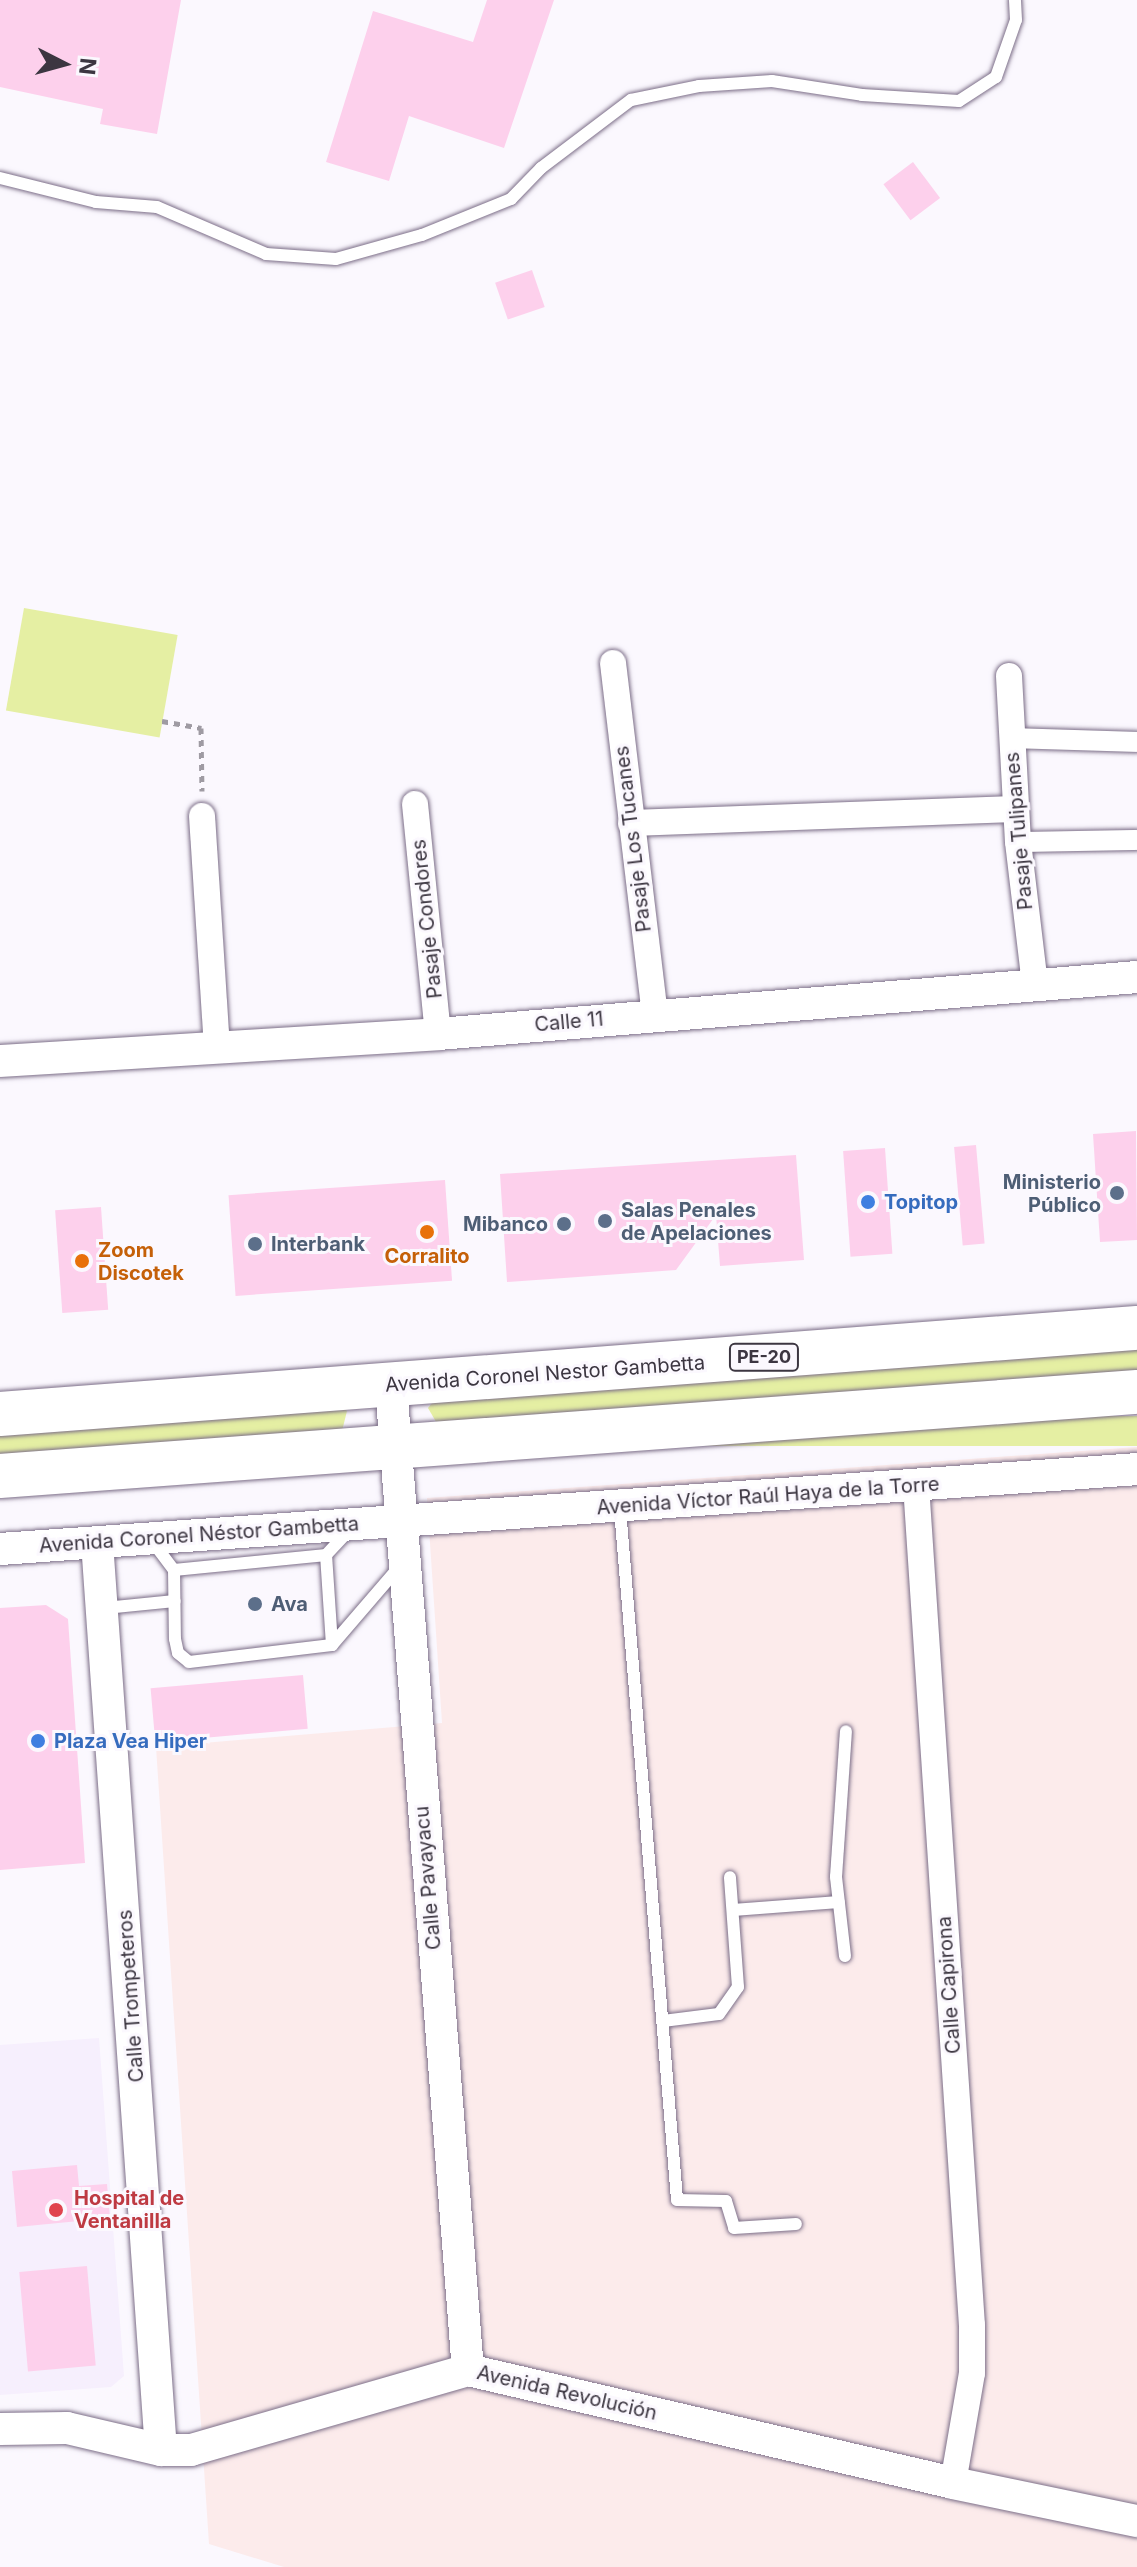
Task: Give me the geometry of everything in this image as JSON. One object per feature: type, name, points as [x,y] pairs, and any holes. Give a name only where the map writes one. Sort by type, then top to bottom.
[{"type":"highway","name":"Avenida Coronel Nestor Gambetta","points":[[0,1414],[1137,1328]]},
{"type":"highway","points":[[0,1476],[1137,1392]]},
{"type":"street","name":"Pasaje Los Tucanes","points":[[613,663],[655,1014]]},
{"type":"street","name":"Pasaje Tulipanes","points":[[1009,676],[1015,809],[1035,985]]},
{"type":"street","points":[[1012,738],[1137,742]]},
{"type":"street","name":"Pasaje Condores","points":[[415,804],[438,1034]]},
{"type":"street","points":[[631,823],[1015,809]]},
{"type":"street","points":[[202,816],[217,1050]]},
{"type":"street","points":[[1018,842],[1137,840]]},
{"type":"street","name":"Calle 11","points":[[0,1061],[438,1034],[1137,977]]},
{"type":"street","name":"Calle Pavayacu","points":[[391,1386],[402,1564],[468,2370]]},
{"type":"street","name":"Avenida Víctor Raúl Haya de la Torre","points":[[399,1522],[1137,1469]]},
{"type":"street","name":"Calle Capirona","points":[[916,1485],[972,2325],[972,2373],[953,2483]]},
{"type":"street","name":"Avenida Coronel Néstor Gambetta","points":[[0,1549],[399,1522]]},
{"type":"street","name":"Calle Trompeteros","points":[[97,1542],[105,1608],[161,2450]]},
{"type":"street","name":"Avenida Revolución","points":[[0,2429],[67,2428],[161,2450],[228,2440],[468,2370],[953,2483],[1137,2521]]},
{"type":"lane","points":[[0,178],[96,202],[157,207],[266,254],[336,259],[422,235],[511,199],[541,168],[631,100],[699,86],[772,81],[862,95],[959,101],[996,77],[1016,20],[1015,0]]},
{"type":"lane","points":[[620,1506],[677,2200],[726,2201],[734,2228],[796,2224]]},
{"type":"lane","points":[[174,1570],[326,1555],[353,1525]]},
{"type":"lane","points":[[150,1538],[174,1570],[178,1653],[189,1662],[332,1645],[402,1564]]},
{"type":"lane","points":[[326,1555],[332,1645]]},
{"type":"lane","points":[[105,1608],[175,1601]]},
{"type":"lane","points":[[845,1956],[836,1877],[846,1731]]},
{"type":"lane","points":[[663,2021],[719,2014],[738,1987],[730,1877]]},
{"type":"lane","points":[[733,1910],[839,1902]]},
{"type":"path","points":[[162,721],[201,728],[202,816]]},
{"type":"shaded area","points":[[1137,1447],[1137,2567],[284,2567],[209,2544],[156,1747],[442,1723],[427,1498]]},
{"type":"shaded area","name":"Hospital de Ventanilla","points":[[99,2038],[124,2376],[111,2387],[0,2395],[0,2045]]},
{"type":"green space","points":[[24,608],[178,635],[160,738],[6,710]]},
{"type":"green space","points":[[1137,1343],[1137,1374],[439,1427],[428,1408],[435,1399]]},
{"type":"green space","points":[[339,1403],[347,1411],[341,1435],[0,1460],[0,1430]]},
{"type":"green space","points":[[675,1416],[1137,1416],[1137,1446],[675,1446]]},
{"type":"building","points":[[0,0],[181,0],[157,134],[100,124],[103,109],[0,87]]},
{"type":"building","points":[[487,0],[554,0],[504,148],[409,116],[389,181],[326,162],[373,11],[473,42]]},
{"type":"building","points":[[913,162],[940,198],[911,220],[883,184]]},
{"type":"building","points":[[532,270],[545,307],[508,320],[495,283]]},
{"type":"building","name":"Ministerio Público","points":[[1136,1131],[1137,1240],[1100,1242],[1093,1134]]},
{"type":"building","points":[[976,1145],[985,1244],[963,1246],[954,1147]]},
{"type":"building","name":"Topitop","points":[[885,1148],[892,1254],[850,1257],[843,1151]]},
{"type":"building","points":[[796,1155],[804,1260],[720,1266],[716,1215],[676,1270],[507,1282],[500,1174]]},
{"type":"building","points":[[445,1180],[452,1281],[236,1296],[229,1195]]},
{"type":"building","name":"Zoom Discotek","points":[[101,1207],[108,1310],[62,1313],[55,1210]]},
{"type":"building","name":"Plaza Vea Hiper","points":[[46,1605],[68,1619],[85,1863],[0,1870],[0,1608]]},
{"type":"building","points":[[303,1675],[308,1729],[155,1742],[151,1688]]},
{"type":"building","points":[[77,2165],[79,2186],[107,2184],[110,2218],[17,2227],[12,2171]]},
{"type":"building","points":[[87,2266],[96,2366],[28,2372],[19,2272]]},
{"type":"place","name":"Ministerio Público","points":[[1117,1193]]},
{"type":"place","name":"Topitop","points":[[868,1202]]},
{"type":"place","name":"Salas Penales de Apelaciones","points":[[605,1221]]},
{"type":"place","name":"Mibanco","points":[[564,1224]]},
{"type":"place","name":"Corralito","points":[[427,1232]]},
{"type":"place","name":"Interbank","points":[[255,1244]]},
{"type":"place","name":"Zoom Discotek","points":[[82,1261]]},
{"type":"place","name":"Ava","points":[[255,1604]]},
{"type":"place","name":"Plaza Vea Hiper","points":[[38,1741]]},
{"type":"place","name":"Hospital de Ventanilla","points":[[56,2210]]}]
